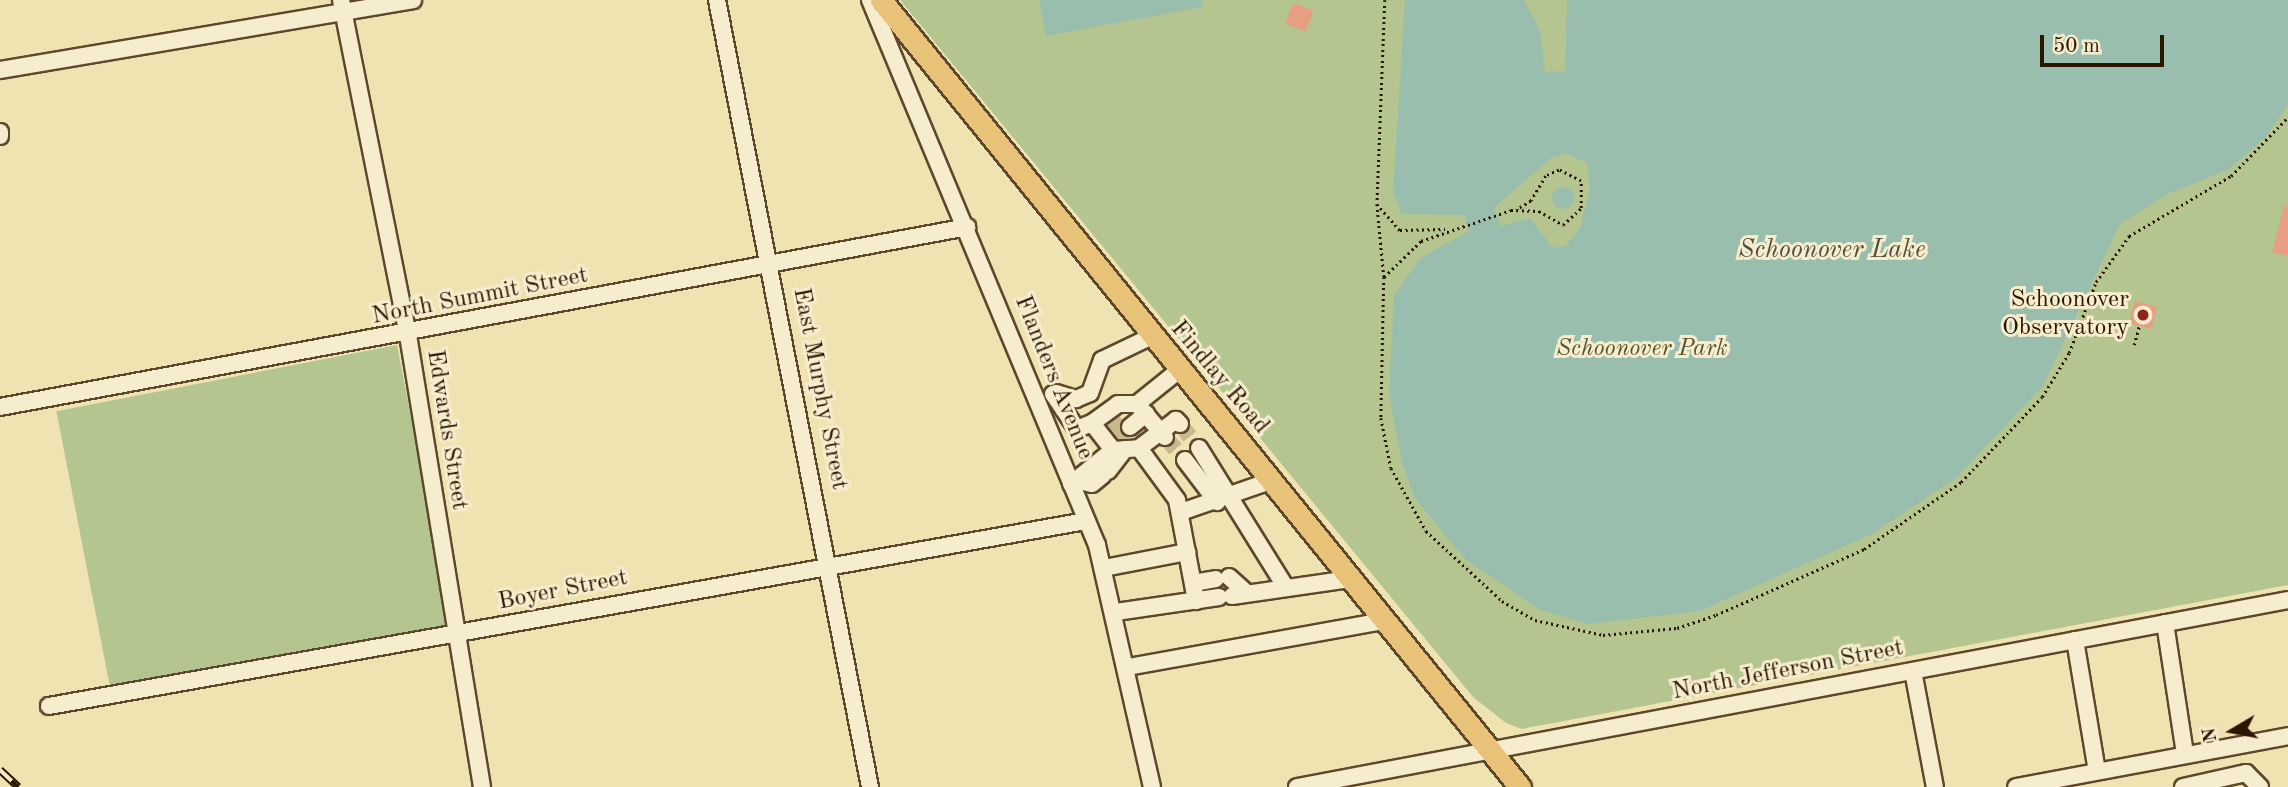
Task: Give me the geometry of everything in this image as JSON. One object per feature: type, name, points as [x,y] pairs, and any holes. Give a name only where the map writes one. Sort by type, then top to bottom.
[{"type":"main road","name":"Findlay Road","points":[[881,0],[1150,337],[1521,787]]},
{"type":"street","points":[[0,70],[342,6],[413,0]]},
{"type":"street","name":"East Murphy Street","points":[[717,0],[831,564],[870,787]]},
{"type":"street","name":"Flanders Avenue","points":[[870,0],[1037,400],[1074,482],[1085,522],[1104,568],[1116,612],[1152,787]]},
{"type":"street","name":"Edwards Street","points":[[342,6],[408,335],[482,787]]},
{"type":"street","name":"North Summit Street","points":[[0,407],[408,335],[967,227]]},
{"type":"street","points":[[1037,400],[1056,393],[1076,399],[1090,393],[1102,360],[1150,337]]},
{"type":"street","points":[[1074,482],[1178,371]]},
{"type":"street","points":[[1056,393],[1077,429],[1115,436],[1163,435],[1176,420],[1180,424]]},
{"type":"street","points":[[1074,482],[1092,484],[1105,473],[1115,436],[1118,404],[1141,409],[1163,435]]},
{"type":"street","points":[[1115,436],[1181,512],[1194,592]]},
{"type":"street","points":[[1199,448],[1234,498],[1286,588]]},
{"type":"street","points":[[1185,460],[1217,502]]},
{"type":"street","points":[[1181,512],[1234,498],[1270,481]]},
{"type":"street","name":"Boyer Street","points":[[50,706],[831,564],[1085,522]]},
{"type":"street","points":[[1104,568],[1187,552]]},
{"type":"street","points":[[1116,612],[1194,592],[1229,588],[1286,588],[1350,579]]},
{"type":"street","name":"North Jefferson Street","points":[[1297,787],[2288,600]]},
{"type":"street","points":[[1128,667],[1384,621]]},
{"type":"street","points":[[2165,623],[2185,754]]},
{"type":"street","points":[[2075,640],[2097,771]]},
{"type":"street","points":[[1913,671],[1935,787]]},
{"type":"street","points":[[2016,787],[2288,736]]},
{"type":"street","points":[[2183,787],[2246,773],[2260,787]]},
{"type":"path","points":[[1385,0],[1377,204],[1384,276],[1381,418],[1391,468],[1426,531],[1465,571],[1535,620],[1603,635],[1677,628],[1864,549],[1961,482],[2042,397],[2069,354],[2096,282],[2120,245],[2231,176],[2288,117]]},
{"type":"path","points":[[1384,276],[1421,242],[1449,229],[1517,210],[1531,201],[1546,176],[1559,170],[1581,181],[1581,208],[1563,225],[1539,211],[1517,210]]},
{"type":"path","points":[[1377,204],[1400,230],[1449,229]]},
{"type":"path","points":[[2134,345],[2140,326]]},
{"type":"green space","name":"Schoonover Park","points":[[900,0],[2288,0],[2288,585],[1522,729],[1506,723],[1473,697]]},
{"type":"green space","points":[[397,345],[451,625],[111,691],[56,411]]},
{"type":"water","points":[[1039,0],[1202,0],[1203,7],[1046,36]]},
{"type":"water","name":"Schoonover Lake","points":[[1405,0],[1524,0],[1540,30],[1545,72],[1565,71],[1567,0],[2288,0],[2288,105],[2264,139],[2229,169],[2168,194],[2120,224],[2043,386],[1956,478],[1872,534],[1700,611],[1589,624],[1540,610],[1465,559],[1415,498],[1402,463],[1389,394],[1394,296],[1420,258],[1468,232],[1465,215],[1402,214],[1393,193]],"holes":[[[1567,154],[1587,163],[1590,188],[1580,228],[1566,245],[1553,248],[1530,218],[1501,226],[1494,208],[1551,158]]]},
{"type":"water","points":[[1559,187],[1567,187],[1574,194],[1574,202],[1567,209],[1559,209],[1552,202],[1552,194]]},
{"type":"building","points":[[1293,3],[1314,11],[1306,31],[1285,24]]},
{"type":"building","points":[[2284,206],[2288,207],[2288,256],[2272,252]]},
{"type":"building","name":"Schoonover Observatory","points":[[2135,301],[2157,307],[2151,329],[2129,323]]},
{"type":"tunnel","points":[[1107,426],[1120,416]]},
{"type":"tunnel","points":[[1180,424],[1199,448]]},
{"type":"tunnel","points":[[1115,439],[1130,427]]},
{"type":"tunnel","points":[[1165,437],[1185,460]]},
{"type":"tunnel","points":[[1217,589],[1230,588]]},
{"type":"railway","points":[[0,770],[18,787]]},
{"type":"place","name":"Schoonover Observatory","points":[[2143,315]]}]
